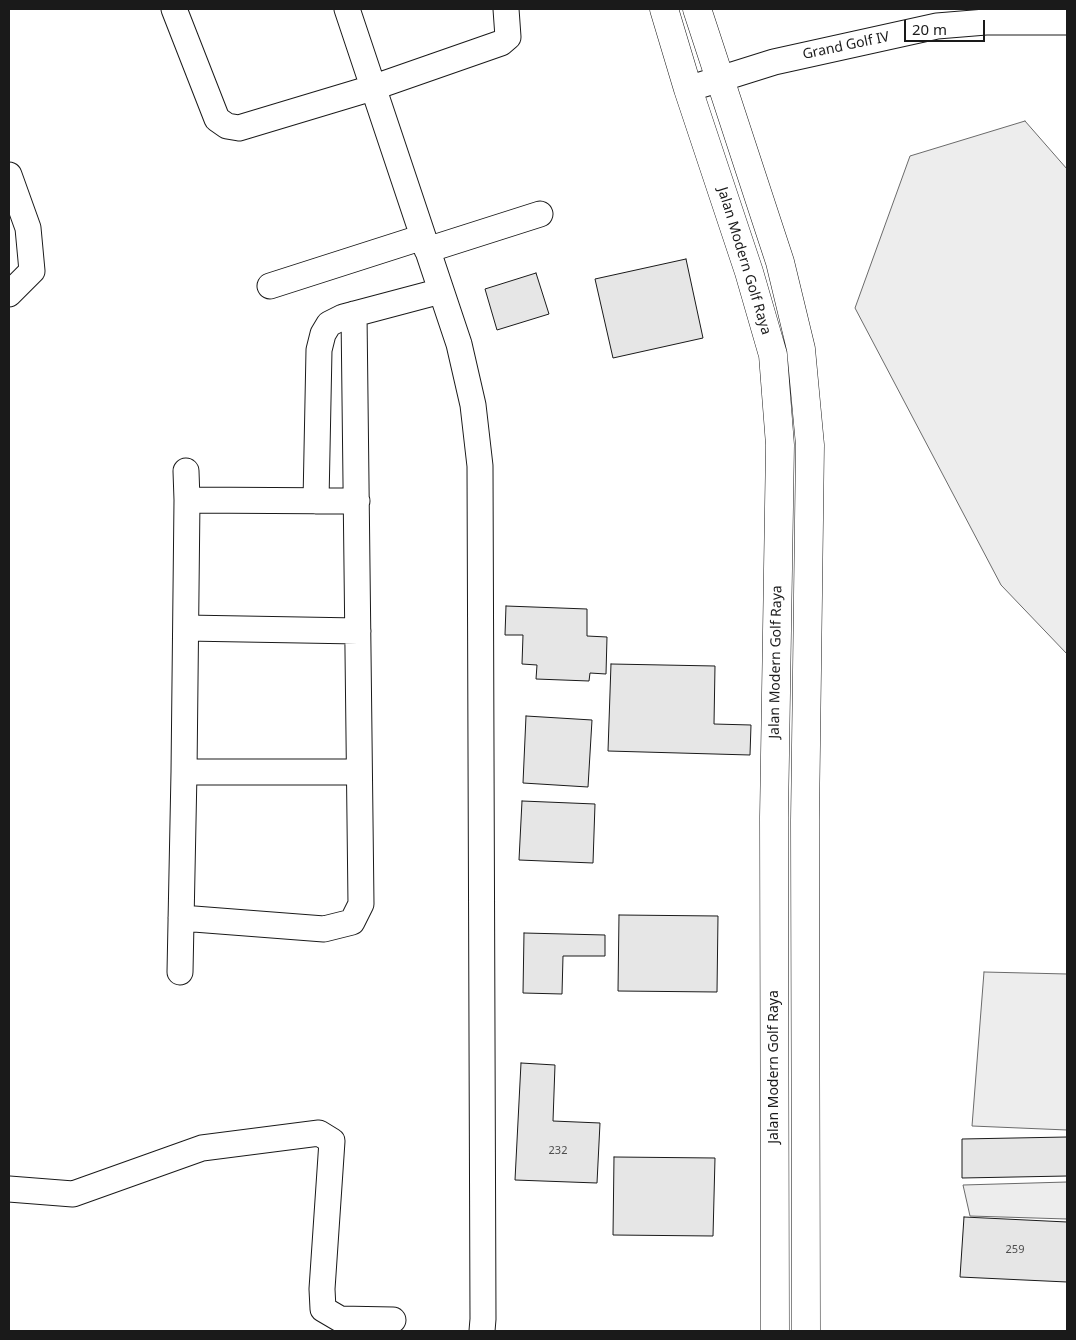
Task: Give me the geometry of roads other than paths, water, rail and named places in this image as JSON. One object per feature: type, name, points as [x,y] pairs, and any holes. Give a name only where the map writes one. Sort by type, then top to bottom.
[{"type":"street","points":[[347,9],[458,344],[473,405],[480,466],[482,1331]]},
{"type":"street","points":[[181,10],[217,119],[227,126],[239,128],[372,88],[501,43],[508,36],[506,9]]},
{"type":"street","name":"Jalan Modern Golf Raya","points":[[664,9],[688,90],[749,272],[773,355],[780,445],[774,817],[775,1331]]},
{"type":"street","points":[[697,9],[780,262],[801,349],[810,445],[805,820],[806,1331]]},
{"type":"street","name":"Grand Golf IV","points":[[688,90],[720,78],[774,62],[937,26],[986,22],[1067,22]]},
{"type":"street","points":[[9,174],[28,228],[32,271],[9,294]]},
{"type":"street","points":[[270,286],[540,214]]},
{"type":"street","points":[[316,501],[319,350],[323,334],[329,324],[354,314],[441,291]]},
{"type":"street","points":[[181,918],[324,929],[352,922],[361,904],[354,314]]},
{"type":"street","points":[[180,972],[188,500],[186,471]]},
{"type":"street","points":[[188,500],[357,501]]},
{"type":"street","points":[[186,628],[358,631]]},
{"type":"street","points":[[184,772],[358,772]]},
{"type":"street","points":[[9,1189],[73,1194],[202,1148],[319,1133],[332,1141],[322,1290],[323,1309],[340,1319],[393,1320]]}]
